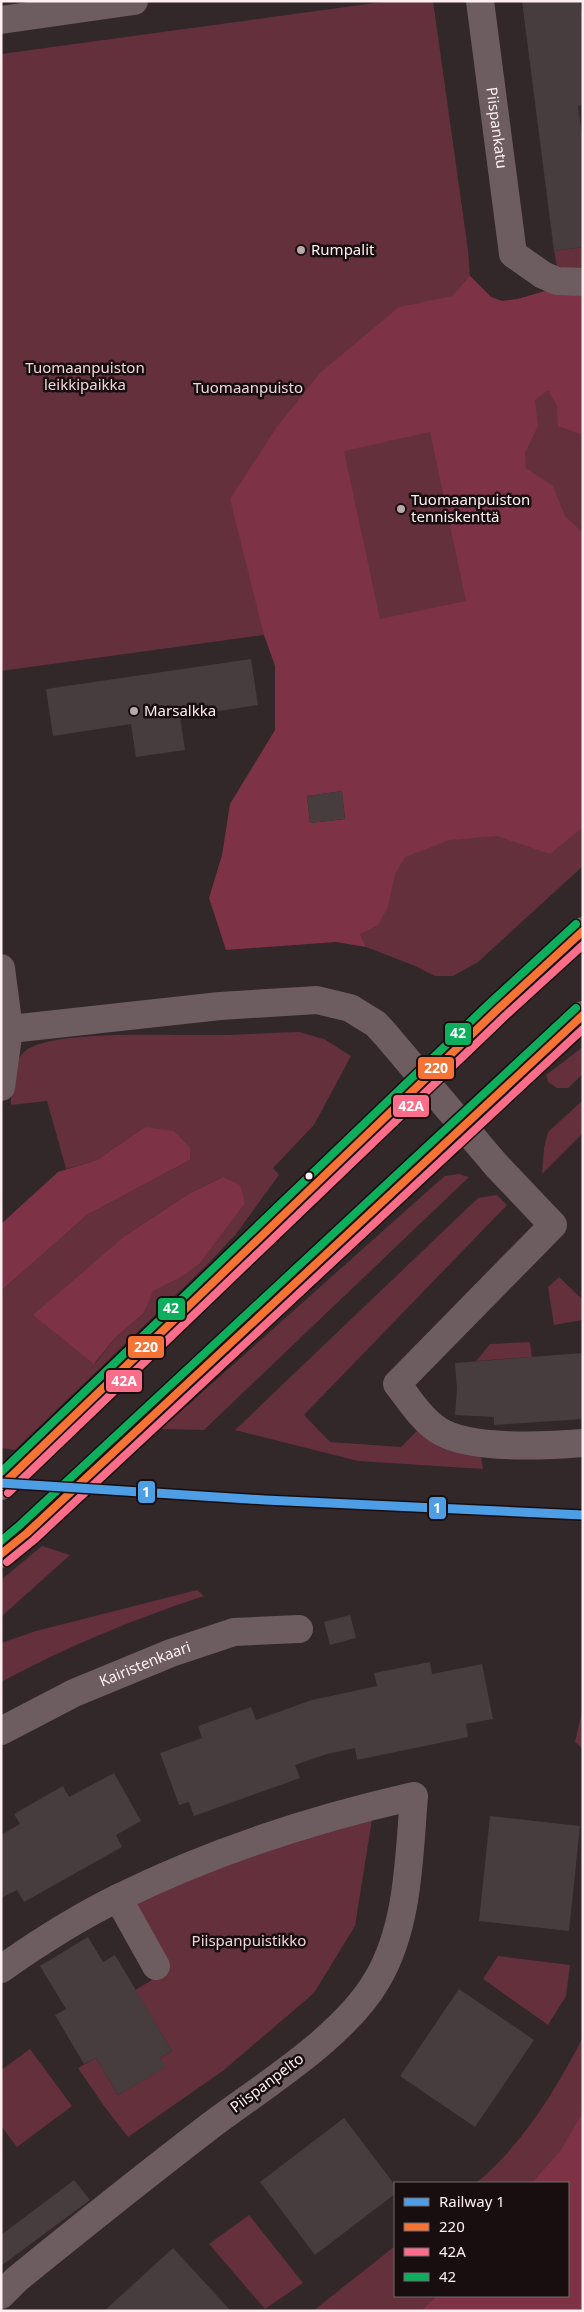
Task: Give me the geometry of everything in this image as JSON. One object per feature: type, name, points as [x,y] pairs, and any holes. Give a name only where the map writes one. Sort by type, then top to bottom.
[{"type":"main road","points":[[1,1486],[425,1079],[583,931]]},
{"type":"main road","points":[[1,1554],[27,1533],[264,1310],[583,1016]]},
{"type":"street","points":[[1,20],[134,1]]},
{"type":"street","name":"Piispankatu","points":[[480,1],[513,254],[543,275],[557,281],[583,282]]},
{"type":"street","points":[[1,968],[5,1029],[1,1087]]},
{"type":"street","points":[[5,1029],[220,1006],[317,1000],[350,1008],[376,1024],[425,1079],[496,1165],[553,1225],[397,1384],[426,1420],[450,1436],[531,1447],[583,1443]]},
{"type":"street","name":"Kairistenkaari","points":[[1,1731],[74,1693],[171,1653],[234,1632],[299,1629]]},
{"type":"street","name":"Piispanpelto","points":[[1,2295],[17,2279],[146,2175],[311,2050],[364,1999],[378,1980],[395,1935],[405,1891],[414,1796],[350,1811],[238,1848],[118,1898]]},
{"type":"street","points":[[1,1969],[85,1915],[118,1898],[156,1966]]},
{"type":"green space","name":"Tuomaanpuisto","points":[[389,1],[433,1],[470,276],[491,297],[502,301],[518,299],[545,291],[583,291],[583,866],[478,962],[453,976],[435,976],[366,947],[360,934],[342,791],[296,657],[264,635],[1,671],[1,54]]},
{"type":"green space","points":[[583,247],[583,273],[557,266],[554,251]]},
{"type":"green space","points":[[299,1032],[324,1039],[351,1056],[314,1125],[273,1168],[279,1175],[236,1234],[207,1265],[15,1450],[1,1448],[1,1291],[87,1215],[190,1160],[145,1127],[97,1160],[66,1169],[47,1101],[11,1105],[13,1071],[19,1058],[24,1052],[37,1045],[83,1037]],"holes":[[[223,1177],[176,1280],[152,1291],[144,1313],[115,1338],[95,1364],[126,1235],[190,1193]]]},
{"type":"green space","points":[[583,1047],[583,1074],[568,1088],[557,1088],[548,1082],[546,1075]]},
{"type":"green space","points":[[583,1100],[583,1133],[542,1174],[544,1148],[548,1132]]},
{"type":"green space","points":[[459,1174],[469,1177],[204,1430],[161,1429],[445,1176]]},
{"type":"green space","points":[[497,1195],[507,1205],[304,1415],[330,1442],[401,1447],[418,1430],[480,1451],[483,1469],[358,1461],[235,1430],[478,1198]]},
{"type":"green space","points":[[559,1277],[583,1300],[583,1320],[554,1325],[548,1287]]},
{"type":"green space","points":[[530,1342],[532,1357],[476,1361],[490,1344]]},
{"type":"green space","points":[[42,1546],[70,1555],[1,1617],[1,1580]]},
{"type":"green space","points":[[197,1590],[204,1596],[152,1614],[101,1635],[50,1657],[1,1682],[1,1643],[36,1631]]},
{"type":"green space","points":[[583,1707],[583,1749],[575,1742]]},
{"type":"green space","name":"Piispanpuistikko","points":[[373,1813],[355,1926],[314,1993],[224,2070],[128,2137],[78,2068],[96,2058],[118,2095],[165,2067],[160,2058],[172,2051],[135,1990],[169,1970],[133,1905],[233,1858]]},
{"type":"green space","points":[[498,1956],[570,1965],[566,1996],[548,2025],[483,1979]]},
{"type":"green space","points":[[583,2037],[583,2311],[313,2311],[394,2247],[394,2297],[569,2297],[569,2182],[477,2182],[508,2152],[523,2134],[537,2116]]},
{"type":"green space","points":[[30,2049],[72,2106],[17,2147],[1,2126],[1,2070]]},
{"type":"green space","points":[[249,2215],[303,2283],[265,2309],[209,2244]]},
{"type":"shaded area","points":[[470,276],[491,297],[502,301],[518,299],[545,291],[583,291],[583,435],[558,426],[557,406],[548,390],[535,400],[538,426],[525,453],[526,468],[553,486],[565,516],[583,533],[583,827],[550,854],[497,836],[450,840],[405,857],[395,874],[388,907],[378,925],[360,934],[366,947],[336,942],[226,950],[209,898],[222,855],[230,804],[275,730],[275,666],[264,635],[230,499],[276,428],[320,373],[399,307],[452,296]],"holes":[[[430,432],[466,601],[380,619],[344,451]],[[342,791],[345,819],[310,823],[307,796]]]},
{"type":"shaded area","points":[[145,1127],[174,1131],[190,1148],[190,1160],[87,1215],[1,1291],[1,1224],[58,1172],[97,1160]]},
{"type":"shaded area","points":[[223,1177],[240,1185],[245,1203],[199,1264],[176,1280],[153,1291],[144,1313],[115,1338],[94,1364],[33,1315],[126,1235],[190,1193]]},
{"type":"shaded area","points":[[583,2112],[583,2311],[421,2311],[436,2297],[569,2297],[569,2182],[533,2182],[561,2150]]},
{"type":"building","points":[[522,1],[580,1],[583,19],[583,105],[578,106],[583,142],[583,247],[554,251]]},
{"type":"building","name":"Marsalkka","points":[[251,659],[258,705],[180,717],[185,750],[136,757],[131,724],[53,736],[46,689]]},
{"type":"building","points":[[342,791],[345,819],[310,823],[307,796]]},
{"type":"building","points":[[583,1353],[583,1419],[494,1425],[494,1417],[455,1415],[457,1389],[455,1363]]},
{"type":"building","points":[[350,1615],[356,1638],[330,1645],[324,1622]]},
{"type":"building","points":[[430,1662],[432,1674],[482,1664],[493,1719],[466,1724],[468,1737],[357,1760],[355,1748],[327,1754],[295,1765],[300,1778],[194,1816],[189,1802],[179,1805],[160,1753],[202,1738],[198,1726],[251,1707],[256,1720],[312,1700],[377,1686],[374,1673]]},
{"type":"building","points":[[114,1773],[141,1821],[116,1835],[122,1847],[24,1902],[17,1890],[1,1898],[1,1835],[20,1824],[14,1814],[63,1786],[69,1797]]},
{"type":"building","points":[[490,1816],[580,1826],[569,1931],[479,1921]]},
{"type":"building","points":[[88,1937],[103,1962],[115,1955],[172,2051],[160,2058],[166,2067],[118,2095],[96,2058],[84,2064],[55,2015],[66,2009],[40,1966]]},
{"type":"building","points":[[459,1989],[534,2040],[475,2127],[400,2076]]},
{"type":"building","points":[[344,2118],[394,2184],[394,2195],[315,2255],[260,2182]]},
{"type":"building","points":[[74,2180],[90,2200],[1,2266],[1,2235]]},
{"type":"building","points":[[173,2248],[231,2311],[104,2311]]},
{"type":"rail line","name":"1","points":[[1,1483],[265,1500],[583,1515]]},
{"type":"transit line","name":"42","points":[[1,1472],[490,1003],[576,924]]},
{"type":"transit line","name":"220","points":[[1,1486],[497,1010],[583,931]]},
{"type":"transit line","name":"42A","points":[[8,1493],[504,1017],[583,945]]},
{"type":"transit line","name":"42","points":[[1,1541],[576,1008]]},
{"type":"transit line","name":"220","points":[[1,1554],[27,1533],[583,1015]]},
{"type":"transit line","name":"42A","points":[[7,1562],[34,1540],[583,1029]]},
{"type":"place","name":"Rumpalit","points":[[301,250]]},
{"type":"place","name":"Tuomaanpuiston tenniskenttä","points":[[401,509]]},
{"type":"place","name":"Marsalkka","points":[[134,711]]},
{"type":"park label","name":"Tuomaanpuiston leikkipaikka","points":[[85,376]]}]
